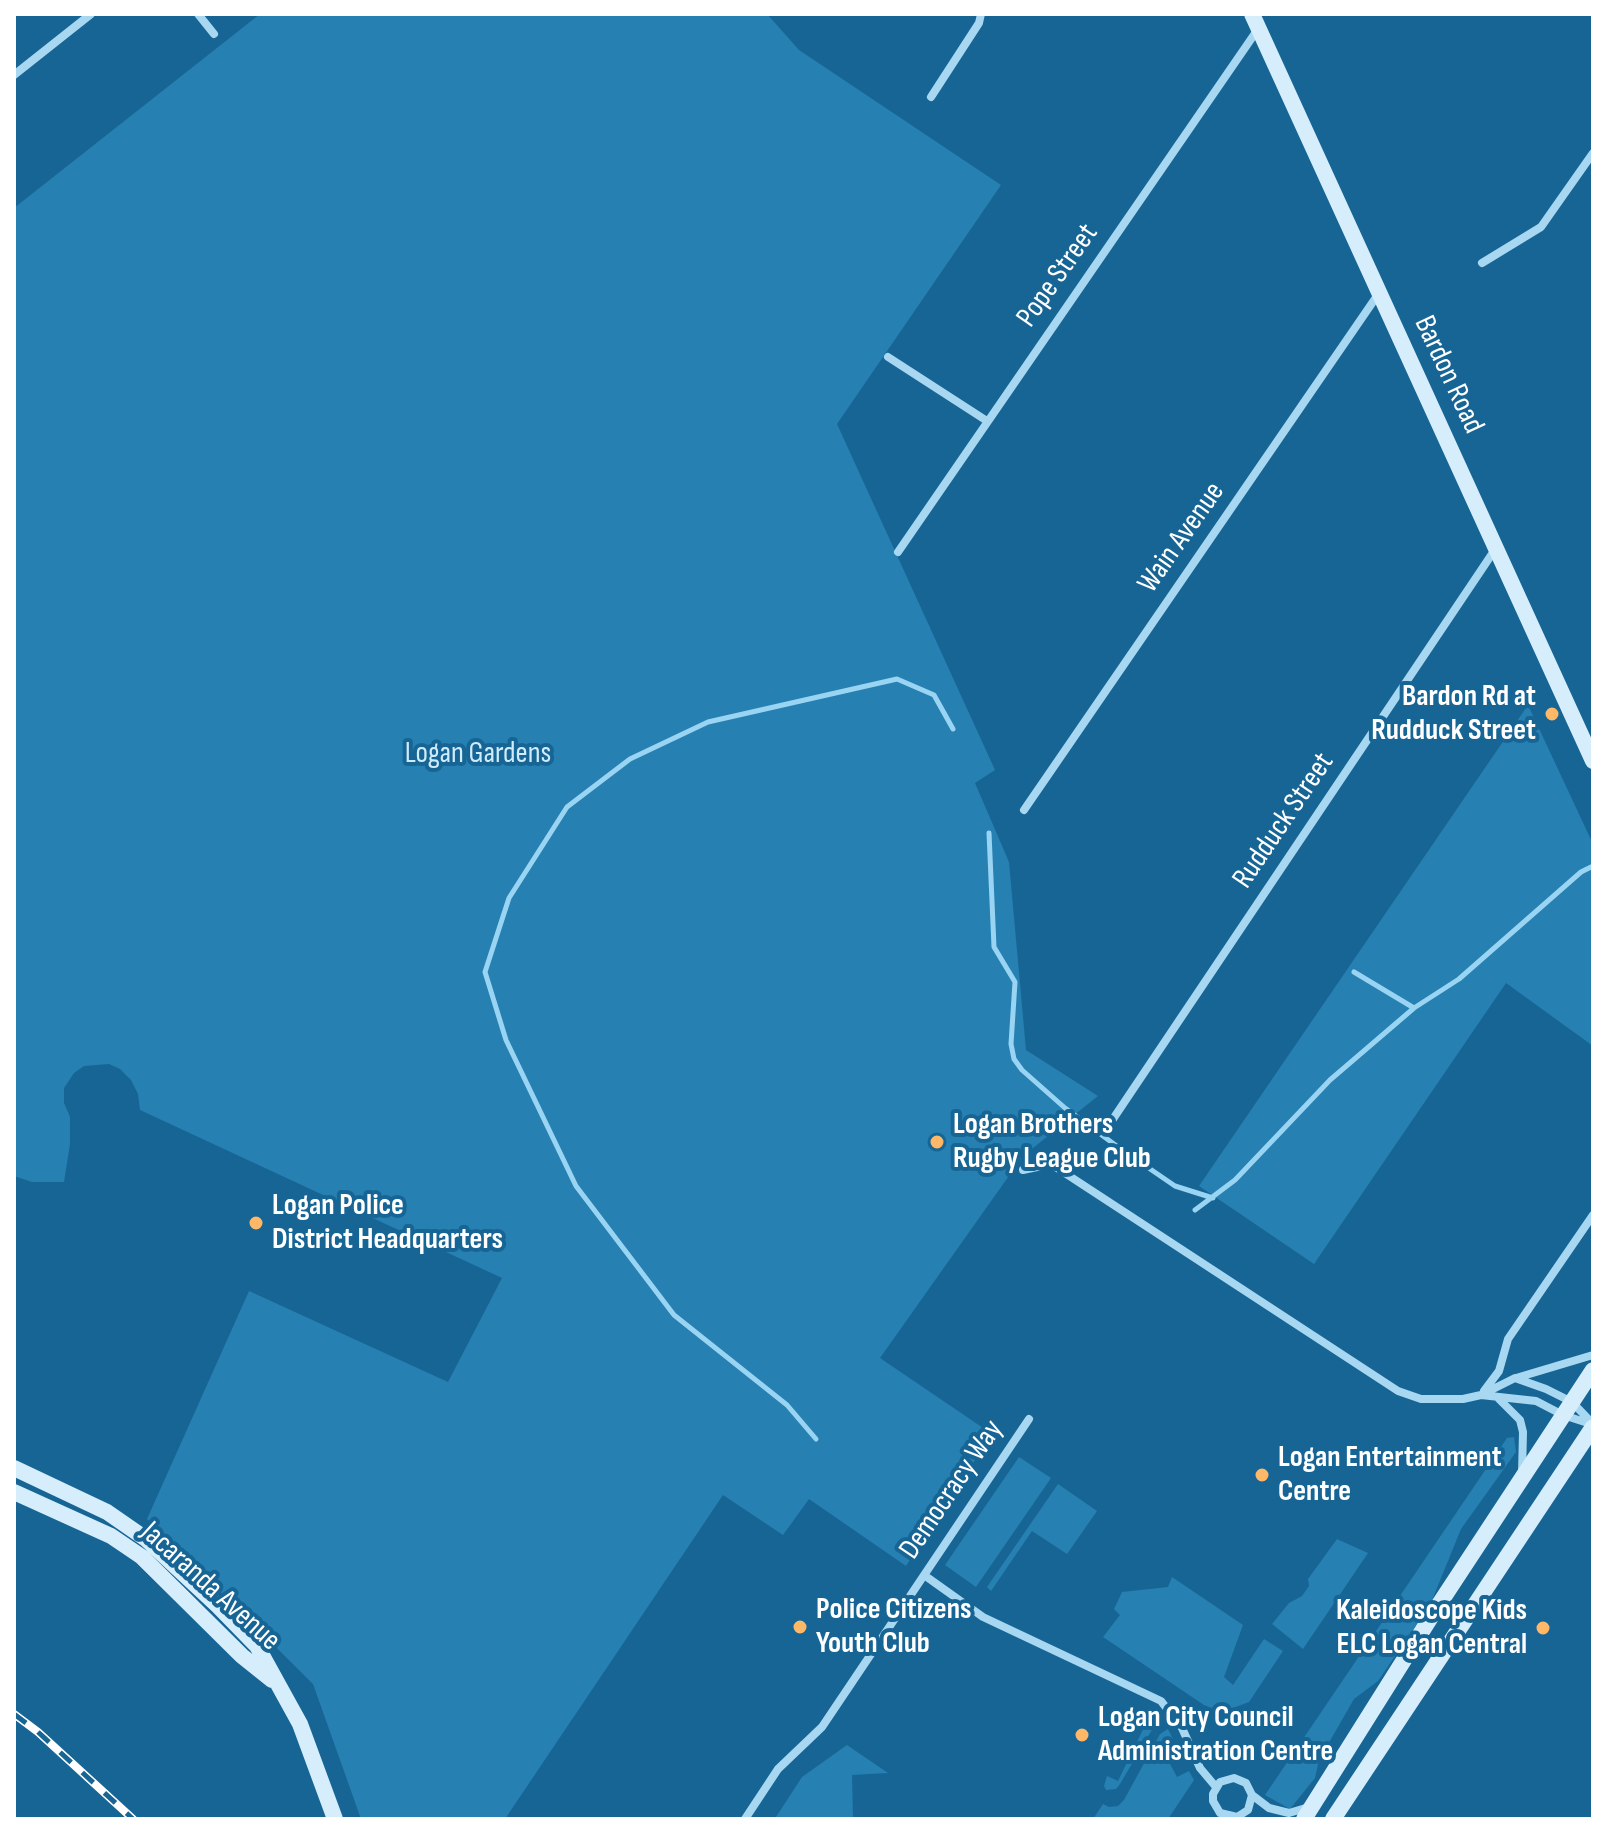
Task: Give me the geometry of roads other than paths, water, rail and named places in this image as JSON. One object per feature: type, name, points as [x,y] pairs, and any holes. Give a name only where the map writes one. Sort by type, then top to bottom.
[{"type":"street","points":[[14,75],[91,14]]},
{"type":"street","points":[[198,14],[214,34]]},
{"type":"street","points":[[931,97],[979,23],[981,14]]},
{"type":"street","name":"Bardon Road","points":[[1255,21],[1593,761]]},
{"type":"street","name":"Pope Street","points":[[898,552],[1255,21]]},
{"type":"street","points":[[1482,263],[1541,227],[1593,153]]},
{"type":"street","name":"Wain Avenue","points":[[1024,810],[1379,293]]},
{"type":"street","points":[[888,357],[987,421]]},
{"type":"street","name":"Rudduck Street","points":[[1111,1122],[1497,547]]},
{"type":"street","points":[[1023,1170],[1051,1164],[1398,1391],[1421,1399],[1444,1401],[1481,1395],[1536,1401],[1568,1409],[1593,1425]]},
{"type":"street","points":[[1481,1395],[1499,1371],[1508,1339],[1593,1215]]},
{"type":"street","points":[[1481,1395],[1515,1378],[1593,1355]]},
{"type":"street","points":[[1252,1795],[1248,1810],[1243,1815],[1233,1818],[1215,1809],[1216,1787],[1234,1778],[1246,1783],[1252,1795],[1269,1808],[1289,1813],[1308,1812],[1436,1609],[1593,1370]]},
{"type":"street","points":[[1515,1378],[1546,1389],[1568,1409],[1593,1425]]},
{"type":"street","points":[[1497,1397],[1511,1408],[1521,1424],[1522,1478]]},
{"type":"street","name":"Democracy Way","points":[[745,1819],[778,1769],[822,1727],[1029,1419]]},
{"type":"street","points":[[1333,1819],[1593,1425]]},
{"type":"street","name":"Jacaranda Avenue","points":[[14,1468],[107,1512],[146,1539],[257,1646],[300,1724],[335,1819]]},
{"type":"street","name":"Jacaranda Avenue","points":[[14,1492],[100,1531],[142,1557],[242,1656],[279,1687]]},
{"type":"street","points":[[924,1575],[983,1617],[1161,1701],[1182,1728],[1200,1768],[1216,1787]]},
{"type":"waterway","points":[[816,1439],[787,1405],[674,1315],[576,1186],[506,1040],[485,972],[509,898],[567,807],[630,759],[708,722],[897,679],[934,695],[953,729]]},
{"type":"waterway","points":[[989,833],[994,947],[1015,982],[1011,1044],[1014,1059],[1065,1108],[1118,1147],[1175,1186],[1213,1198]]},
{"type":"waterway","points":[[1195,1210],[1235,1180],[1330,1080],[1414,1008],[1459,979],[1581,872],[1593,866]]},
{"type":"waterway","points":[[1354,972],[1414,1008]]},
{"type":"railway","points":[[14,1714],[133,1819]]},
{"type":"place","name":"Bardon Rd at Rudduck Street","points":[[1552,714]]},
{"type":"place","name":"Logan Brothers Rugby League Club","points":[[937,1142]]},
{"type":"place","name":"Logan Police District Headquarters","points":[[256,1223]]},
{"type":"place","name":"Logan Entertainment Centre","points":[[1262,1475]]},
{"type":"place","name":"Police Citizens Youth Club","points":[[800,1627]]},
{"type":"place","name":"Kaleidoscope Kids ELC Logan Central","points":[[1543,1628]]},
{"type":"place","name":"Logan City Council Administration Centre","points":[[1082,1735]]},
{"type":"park label","name":"Logan Gardens","points":[[478,754]]}]
